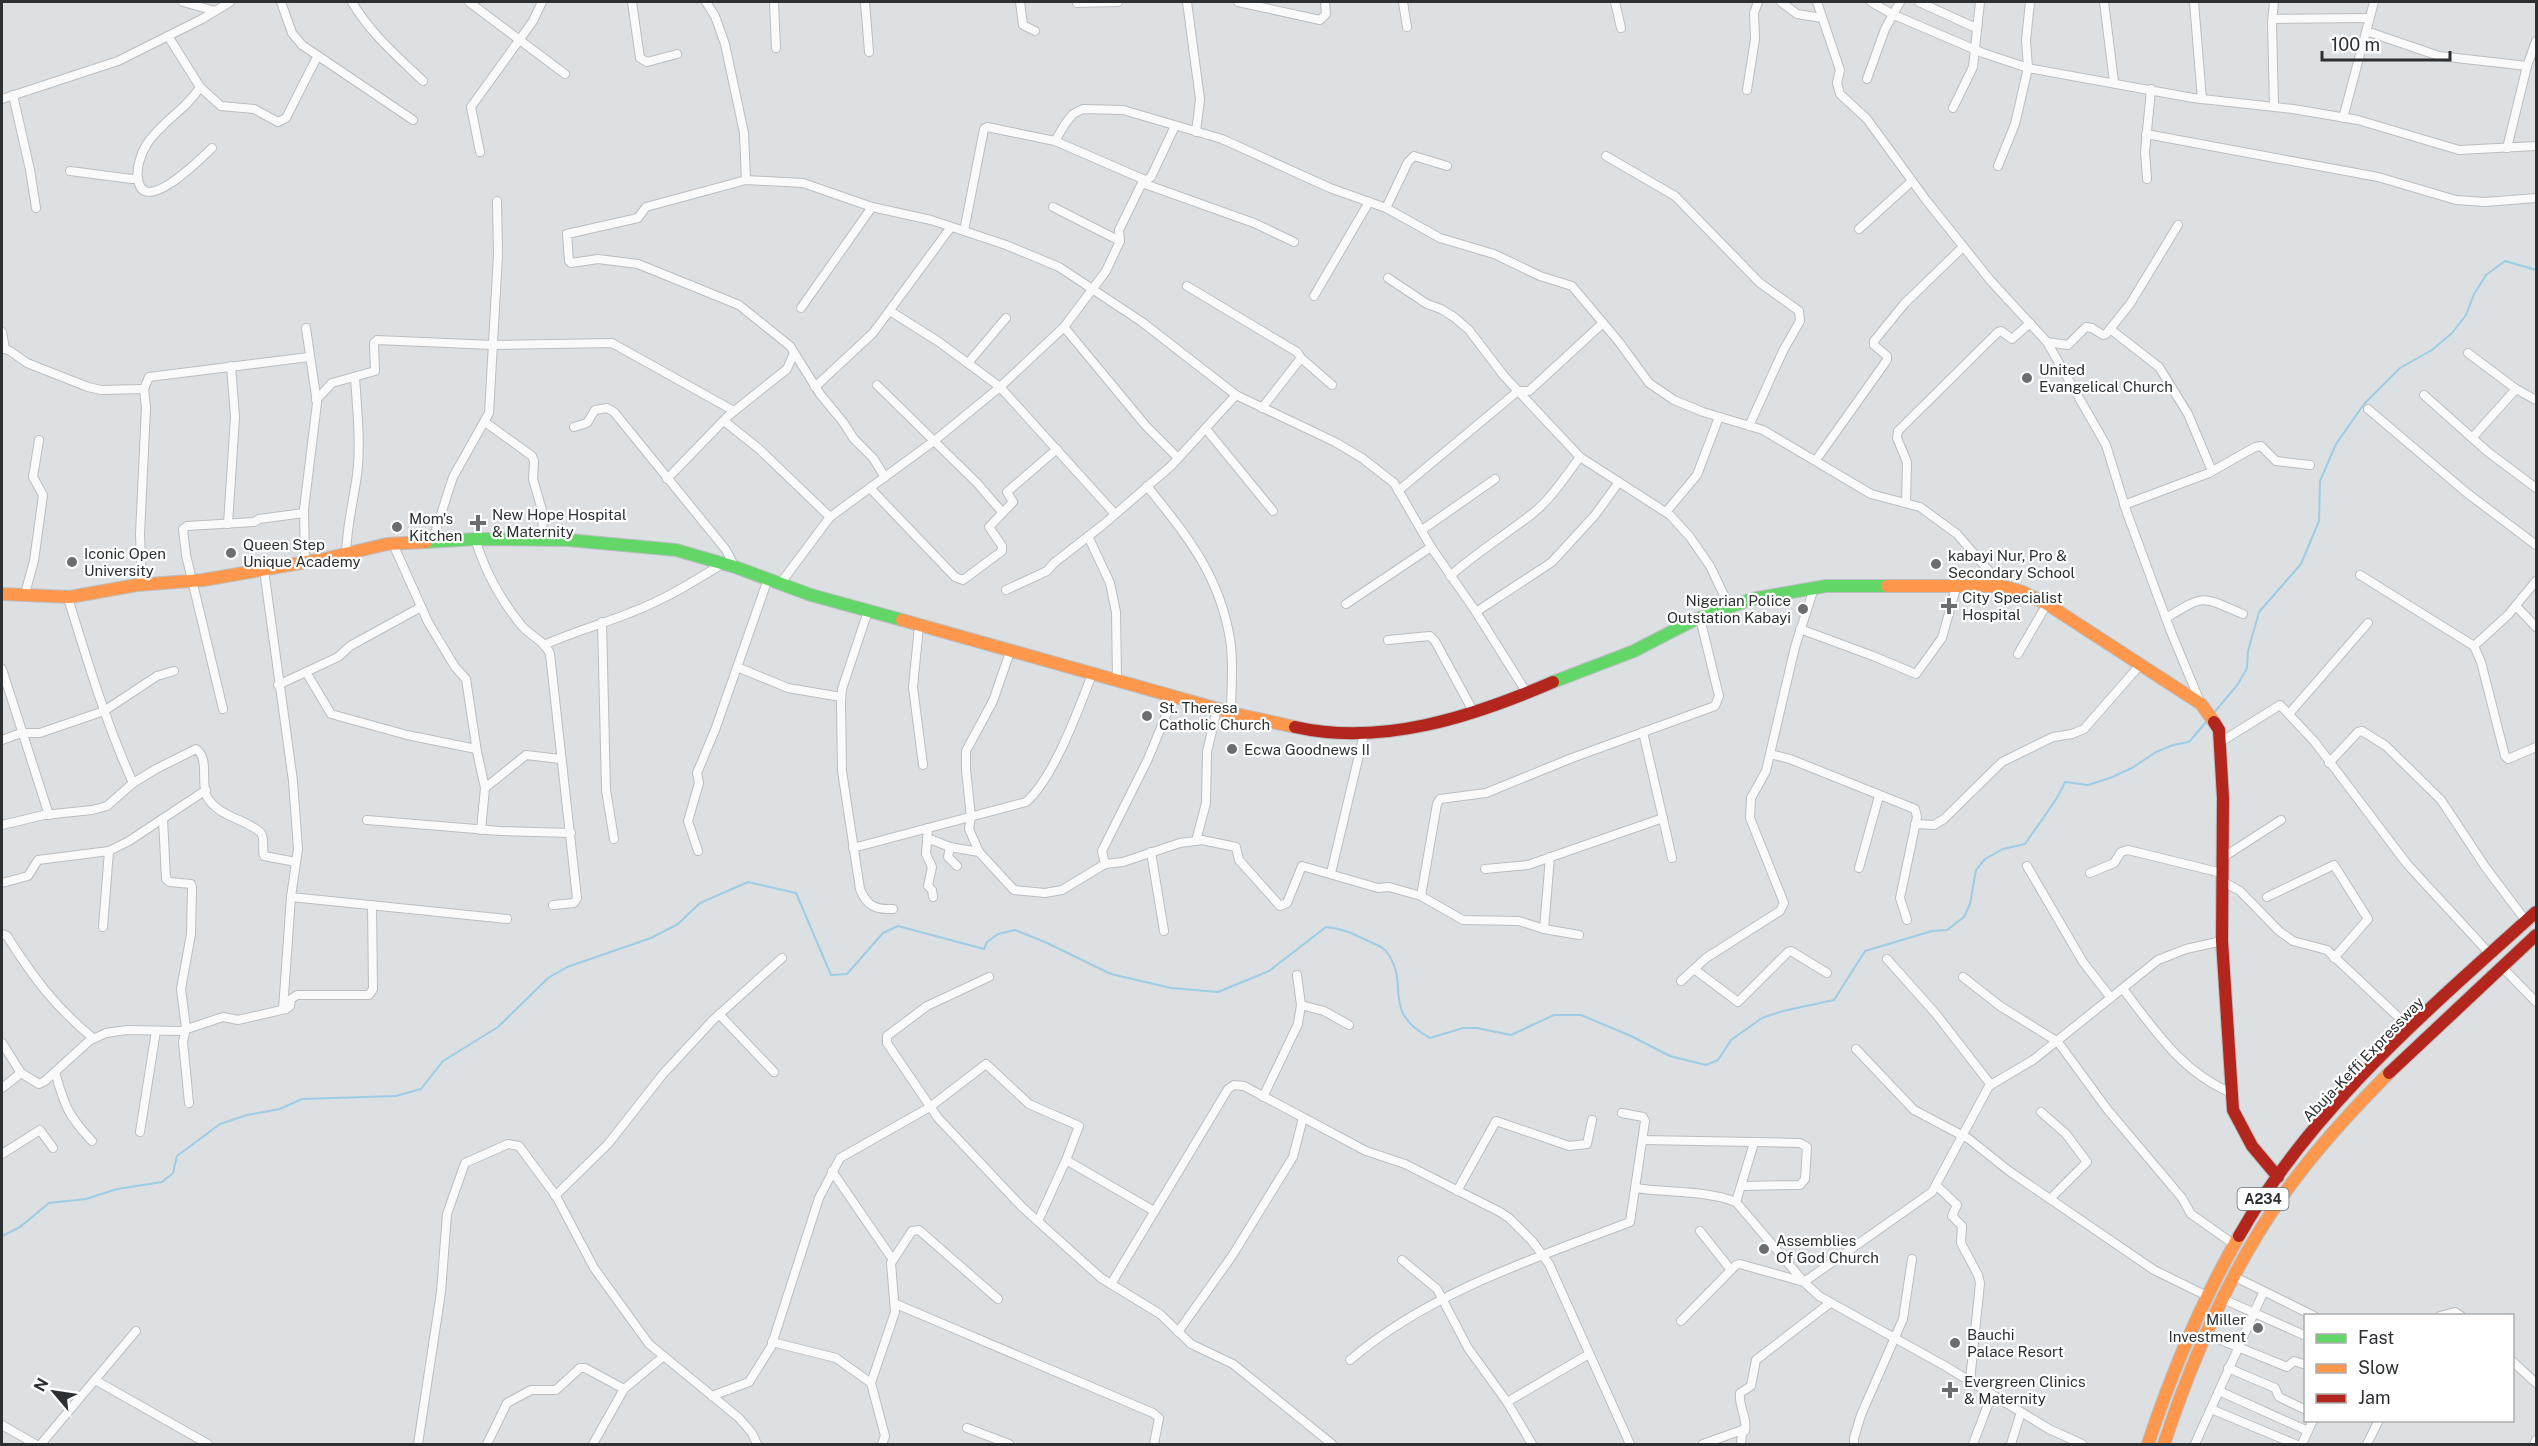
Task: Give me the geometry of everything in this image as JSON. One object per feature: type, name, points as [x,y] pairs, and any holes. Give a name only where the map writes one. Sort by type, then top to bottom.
[{"type":"main road","points":[[2,594],[24,597],[68,597],[142,585],[194,581],[264,570],[393,544],[475,539],[632,545],[676,550],[919,626],[1011,649],[1231,713],[1320,733],[1364,734],[1400,730],[1498,706],[1634,651],[1700,618],[1752,599],[1826,586],[1956,588],[2002,586],[2023,592],[2047,604],[2201,704],[2218,730],[2223,798],[2222,941],[2233,1110],[2242,1133],[2261,1160],[2278,1177]]},
{"type":"main road","name":"Abuja-Keffi Expressway","points":[[2148,1444],[2158,1411],[2199,1310],[2235,1245],[2278,1177],[2327,1114],[2411,1029],[2536,912]]},
{"type":"main road","name":"Abuja-Keffi Expressway","points":[[2164,1444],[2180,1396],[2206,1334],[2233,1276],[2265,1222],[2329,1136],[2397,1066],[2536,935]]},
{"type":"main road","points":[[2199,1310],[2214,1318]]},
{"type":"main road","points":[[2186,1340],[2194,1342],[2200,1348]]},
{"type":"street","points":[[183,2],[215,11]]},
{"type":"street","points":[[2,99],[118,61],[230,2]]},
{"type":"street","points":[[281,2],[292,33],[302,45],[413,120]]},
{"type":"street","points":[[352,2],[361,18],[423,81]]},
{"type":"street","points":[[469,2],[565,74]]},
{"type":"street","points":[[480,152],[471,107],[533,21],[542,2]]},
{"type":"street","points":[[632,2],[640,58],[647,62],[677,54]]},
{"type":"street","points":[[706,2],[715,16],[725,44],[744,133],[746,180]]},
{"type":"street","points":[[774,2],[776,48]]},
{"type":"street","points":[[866,2],[869,52]]},
{"type":"street","points":[[1020,2],[1023,25],[1035,31]]},
{"type":"street","points":[[1077,3],[1118,2]]},
{"type":"street","points":[[1187,2],[1200,99],[1196,132]]},
{"type":"street","points":[[1238,2],[1320,20],[1326,14],[1325,2]]},
{"type":"street","points":[[1403,2],[1407,27]]},
{"type":"street","points":[[1615,2],[1621,28]]},
{"type":"street","points":[[1747,90],[1755,39],[1754,13],[1758,2]]},
{"type":"street","points":[[1780,2],[1797,14],[1822,18]]},
{"type":"street","points":[[1816,2],[1839,70],[1840,94],[1867,119],[1963,247],[2047,342],[2106,445],[2124,505],[2201,704]]},
{"type":"street","points":[[1872,2],[1894,15],[1974,49],[2028,68],[2202,99],[2274,106],[2343,118],[2459,150],[2536,146]]},
{"type":"street","points":[[1867,79],[1885,29],[1900,2]]},
{"type":"street","points":[[1919,2],[1976,28]]},
{"type":"street","points":[[1953,108],[1973,67],[1980,2]]},
{"type":"street","points":[[1998,166],[2015,124],[2028,68],[2026,40],[2030,2]]},
{"type":"street","points":[[2104,2],[2114,82]]},
{"type":"street","points":[[2194,2],[2202,99]]},
{"type":"street","points":[[2274,2],[2274,106]]},
{"type":"street","points":[[2343,118],[2374,2]]},
{"type":"street","points":[[2273,19],[2369,18]]},
{"type":"street","points":[[2366,32],[2439,56],[2527,66]]},
{"type":"street","points":[[168,36],[200,87],[221,106],[254,109],[278,122],[282,122],[317,57]]},
{"type":"street","points":[[2507,148],[2527,66],[2536,41]]},
{"type":"street","points":[[200,87],[146,145],[137,178],[143,190],[155,192],[179,177],[212,148]]},
{"type":"street","points":[[2147,179],[2145,152],[2151,89]]},
{"type":"street","points":[[13,95],[36,208]]},
{"type":"street","points":[[1055,141],[1069,119],[1083,109],[1123,110],[1222,139],[1330,188],[1386,208],[1440,238],[1494,254],[1540,276],[1572,286],[1648,383],[1674,400],[1763,430],[1871,494],[1920,507],[1957,534],[2002,586]]},
{"type":"street","points":[[698,851],[688,821],[699,783],[697,774],[715,730],[736,666],[774,581],[830,517],[934,441],[1000,387],[1064,327],[1091,287],[1106,271],[1120,241],[1119,230],[1143,182],[1151,177],[1175,126]]},
{"type":"street","points":[[964,231],[985,128],[1055,141],[1143,182],[1254,223],[1294,242]]},
{"type":"street","points":[[2146,134],[2378,177],[2456,200],[2485,202],[2536,198]]},
{"type":"street","points":[[1386,208],[1408,162],[1414,156],[1447,166]]},
{"type":"street","points":[[1606,156],[1676,196],[1760,283],[1798,311],[1800,321],[1783,351],[1749,426]]},
{"type":"street","points":[[70,171],[137,178]]},
{"type":"street","points":[[885,477],[873,458],[854,439],[815,387],[785,341],[739,305],[638,264],[598,259],[573,263],[569,261],[566,237],[570,232],[638,218],[646,207],[746,180],[803,183],[872,207],[951,226],[1059,267],[1142,322],[1236,395],[1335,442],[1389,478],[1431,547],[1476,612],[1527,693]]},
{"type":"street","points":[[1859,229],[1912,181]]},
{"type":"street","points":[[432,542],[453,477],[489,413],[498,255],[497,201]]},
{"type":"street","points":[[1314,296],[1369,202]]},
{"type":"street","points":[[801,308],[872,207]]},
{"type":"street","points":[[1053,207],[1120,241]]},
{"type":"street","points":[[2047,342],[2068,345],[2086,327],[2103,335],[2110,329],[2136,295],[2178,225]]},
{"type":"street","points":[[815,387],[873,333],[951,226]]},
{"type":"street","points":[[1815,460],[1887,360],[1887,356],[1874,345],[1874,341],[1905,303],[1963,247]]},
{"type":"street","points":[[1388,278],[1426,304],[1441,309],[1461,323],[1518,391],[1580,457],[1666,512],[1686,532],[1710,566],[1730,608]]},
{"type":"street","points":[[1187,286],[1297,352],[1300,358],[1332,385]]},
{"type":"street","points":[[890,311],[1000,387],[1115,514]]},
{"type":"street","points":[[968,363],[1006,318]]},
{"type":"street","points":[[1398,491],[1518,391],[1529,391],[1603,323]]},
{"type":"street","points":[[1905,503],[1907,462],[1897,438],[1898,431],[1998,332],[2001,331],[2012,339],[2030,323]]},
{"type":"street","points":[[1064,327],[1146,426],[1178,458]]},
{"type":"street","points":[[305,562],[304,513],[315,434],[316,400],[306,328]]},
{"type":"street","points":[[2110,329],[2159,367],[2188,414],[2212,471]]},
{"type":"street","points":[[2,332],[3,349],[27,363],[101,390],[144,389]]},
{"type":"street","points":[[316,400],[330,386],[375,371],[374,343],[376,340],[492,345],[612,343],[734,411]]},
{"type":"street","points":[[667,479],[734,411],[787,369],[794,353]]},
{"type":"street","points":[[2468,353],[2516,389],[2536,400]]},
{"type":"street","points":[[142,585],[140,534],[146,408],[144,389],[148,377],[309,357]]},
{"type":"street","points":[[1262,408],[1300,358]]},
{"type":"street","points":[[228,524],[235,417],[231,366]]},
{"type":"street","points":[[346,554],[347,525],[357,475],[358,431],[355,377]]},
{"type":"street","points":[[313,381],[330,386]]},
{"type":"street","points":[[877,385],[977,483],[1002,512]]},
{"type":"street","points":[[2472,438],[2516,389]]},
{"type":"street","points":[[1006,590],[1038,577],[1115,514],[1178,458],[1236,395]]},
{"type":"street","points":[[2424,395],[2472,438],[2536,488]]},
{"type":"street","points":[[574,427],[587,423],[595,410],[607,408],[627,425],[667,479],[726,550],[735,567]]},
{"type":"street","points":[[2368,410],[2467,493],[2536,545]]},
{"type":"street","points":[[1666,512],[1697,475],[1719,417]]},
{"type":"street","points":[[724,421],[758,448],[830,517]]},
{"type":"street","points":[[485,422],[532,456],[532,479],[542,510],[543,540]]},
{"type":"street","points":[[1206,429],[1273,511]]},
{"type":"street","points":[[24,597],[34,561],[43,495],[33,482],[39,440]]},
{"type":"street","points":[[2124,505],[2212,471],[2255,447],[2261,446],[2276,461],[2310,465]]},
{"type":"street","points":[[870,488],[958,580],[963,580],[999,555],[1002,546],[989,525],[1013,502],[1007,492],[1056,449]]},
{"type":"street","points":[[1450,576],[1481,549],[1532,514],[1548,499],[1580,457]]},
{"type":"street","points":[[1422,530],[1495,479]]},
{"type":"street","points":[[1476,612],[1552,562],[1595,514],[1619,482]]},
{"type":"street","points":[[1147,486],[1194,544],[1215,585],[1230,640],[1231,713]]},
{"type":"street","points":[[223,709],[186,555],[183,529],[187,526],[228,524],[304,513]]},
{"type":"street","points":[[1088,536],[1110,583],[1116,612],[1118,679]]},
{"type":"street","points":[[475,539],[485,571],[500,598],[523,628],[544,645],[550,654],[577,901],[553,905]]},
{"type":"street","points":[[393,544],[421,607],[455,667],[466,679],[476,749],[485,788],[481,830]]},
{"type":"street","points":[[1346,604],[1431,547]]},
{"type":"street","points":[[544,645],[632,612],[682,589],[722,564]]},
{"type":"street","points":[[264,570],[293,781],[297,849],[283,1009]]},
{"type":"street","points":[[2360,575],[2474,646],[2481,662],[2505,756],[2508,759],[2536,747]]},
{"type":"street","points":[[2474,646],[2516,606],[2536,581]]},
{"type":"street","points":[[1681,981],[1706,957],[1780,911],[1784,906],[1750,818],[1751,798],[1766,771],[1800,629],[1814,588]]},
{"type":"street","points":[[1800,629],[1916,674],[1942,638],[1956,588]]},
{"type":"street","points":[[68,597],[104,711],[133,783]]},
{"type":"street","points":[[2166,618],[2197,600],[2208,600],[2243,614]]},
{"type":"street","points":[[2019,654],[2047,604]]},
{"type":"street","points":[[2516,606],[2536,627]]},
{"type":"street","points":[[278,685],[338,657],[350,646],[421,607]]},
{"type":"street","points":[[868,611],[841,697],[842,771],[852,848],[863,897],[877,909],[892,909]]},
{"type":"street","points":[[1421,896],[1437,804],[1440,799],[1486,793],[1572,758],[1715,706],[1719,696],[1700,618]]},
{"type":"street","points":[[602,622],[606,789],[614,839]]},
{"type":"street","points":[[2289,714],[2368,623]]},
{"type":"street","points":[[919,626],[913,687],[923,765]]},
{"type":"street","points":[[1388,640],[1430,636],[1435,641],[1473,711]]},
{"type":"street","points":[[1011,649],[993,701],[966,751],[971,817],[968,825],[979,852],[1014,890],[1029,893],[1062,890],[1105,864],[1123,862],[1180,843],[1196,841],[1236,847],[1239,860],[1280,906],[1287,903],[1300,868],[1305,866],[1378,888],[1389,887],[1421,896],[1463,920],[1519,921],[1544,929],[1579,935]]},
{"type":"street","points":[[1915,824],[1934,825],[1944,819],[2002,762],[2053,737],[2072,734],[2084,729],[2140,665]]},
{"type":"street","points":[[736,666],[788,688],[841,697]]},
{"type":"street","points":[[2,669],[49,815]]},
{"type":"street","points":[[2,740],[21,733],[40,733],[104,711],[157,676],[174,671]]},
{"type":"street","points":[[306,672],[331,714],[407,735],[476,749]]},
{"type":"street","points":[[852,848],[1026,802],[1037,791],[1064,742],[1093,672]]},
{"type":"street","points":[[1105,864],[1102,850],[1148,759],[1174,696]]},
{"type":"street","points":[[2220,743],[2280,705],[2330,763],[2407,864],[2490,954]]},
{"type":"street","points":[[1196,841],[1206,803],[1207,752],[1217,709]]},
{"type":"street","points":[[2330,763],[2358,732],[2362,731],[2386,746],[2441,800],[2486,868],[2526,921]]},
{"type":"street","points":[[1642,732],[1672,858]]},
{"type":"street","points":[[1331,873],[1364,734]]},
{"type":"street","points":[[2,825],[107,806],[133,783],[196,749],[202,755],[206,790],[210,801],[228,815],[260,832],[263,838],[264,856],[296,862]]},
{"type":"street","points":[[1770,754],[1790,759],[1915,809],[1917,813],[1899,898],[1907,920]]},
{"type":"street","points":[[485,788],[526,755],[560,759]]},
{"type":"street","points":[[2,883],[28,876],[38,860],[109,851],[206,790]]},
{"type":"street","points":[[1859,868],[1879,796]]},
{"type":"street","points":[[1485,869],[1528,865],[1663,818]]},
{"type":"street","points":[[163,819],[166,879],[170,882],[191,884],[192,887],[191,934],[181,989],[186,1028],[183,1042],[189,1103]]},
{"type":"street","points":[[367,820],[481,830],[571,832]]},
{"type":"street","points":[[2222,858],[2281,820]]},
{"type":"street","points":[[928,828],[926,854],[932,867],[928,886],[932,890],[933,897]]},
{"type":"street","points":[[927,838],[950,847],[979,852]]},
{"type":"street","points":[[950,847],[948,857],[957,866]]},
{"type":"street","points":[[2090,873],[2114,863],[2121,852],[2128,850],[2222,877],[2293,941],[2326,950],[2411,1029]]},
{"type":"street","points":[[103,927],[109,851]]},
{"type":"street","points":[[1151,852],[1164,931]]},
{"type":"street","points":[[1544,929],[1550,857]]},
{"type":"street","points":[[2267,897],[2334,865],[2368,919],[2334,958]]},
{"type":"street","points":[[2027,866],[2083,962],[2111,998]]},
{"type":"street","points":[[291,897],[507,920]]},
{"type":"street","points":[[2,1043],[21,1073],[39,1084],[93,1038],[106,1033],[116,1031],[173,1032],[223,1017],[238,1020],[283,1009],[290,1006],[291,999],[297,996],[369,995],[372,993],[372,905]]},
{"type":"street","points":[[2,934],[7,936],[31,974],[65,1016],[93,1038]]},
{"type":"street","points":[[1804,1282],[1932,1192],[1985,1091],[1991,1085],[2058,1042],[2158,960],[2187,949],[2222,941]]},
{"type":"street","points":[[1694,969],[1738,1002],[1791,951],[1827,973]]},
{"type":"street","points":[[555,1196],[608,1144],[663,1074],[719,1014],[782,958]]},
{"type":"street","points":[[1887,959],[1936,1014],[1991,1085]]},
{"type":"street","points":[[2502,967],[2536,1002]]},
{"type":"street","points":[[1263,1096],[1298,1024],[1301,1005],[1297,975]]},
{"type":"street","points":[[989,977],[927,1006],[887,1036],[887,1043],[938,1118],[1038,1221],[1110,1284],[1160,1314],[1191,1344],[1233,1364],[1332,1444]]},
{"type":"street","points":[[1963,977],[2000,1006],[2058,1042],[2107,1109],[2182,1198],[2191,1214],[2235,1245]]},
{"type":"street","points":[[2123,989],[2173,1053],[2214,1086],[2232,1093]]},
{"type":"street","points":[[1301,1005],[1324,1011],[1349,1025]]},
{"type":"street","points":[[719,1014],[774,1072]]},
{"type":"street","points":[[140,1132],[156,1031]]},
{"type":"street","points":[[1856,1049],[1906,1104],[1962,1136],[2154,1270],[2207,1296]]},
{"type":"street","points":[[712,1396],[749,1382],[754,1377],[772,1342],[819,1198],[840,1158],[930,1107],[988,1064],[1029,1104],[1078,1126],[1066,1160],[1038,1221]]},
{"type":"street","points":[[55,1072],[64,1105],[70,1116],[92,1141]]},
{"type":"street","points":[[2,1088],[21,1073]]},
{"type":"street","points":[[1110,1284],[1228,1089],[1234,1085],[1244,1086],[1366,1151],[1405,1164],[1509,1218],[1532,1241],[1550,1264],[1588,1354],[1630,1444]]},
{"type":"street","points":[[2041,1112],[2066,1134],[2087,1162],[2050,1199]]},
{"type":"street","points":[[1350,1360],[1371,1342],[1441,1298],[1630,1222],[1645,1118],[1622,1113]]},
{"type":"street","points":[[1178,1332],[1232,1256],[1293,1157],[1304,1118]]},
{"type":"street","points":[[1457,1191],[1496,1121],[1569,1146],[1587,1144],[1592,1120]]},
{"type":"street","points":[[2,1154],[40,1130],[52,1148]]},
{"type":"street","points":[[1643,1140],[1805,1145],[1807,1147],[1805,1179],[1800,1185],[1741,1186]]},
{"type":"street","points":[[418,1444],[441,1292],[447,1214],[462,1169],[472,1160],[514,1143],[519,1146],[555,1196],[594,1268],[649,1344],[739,1418],[753,1433],[757,1444]]},
{"type":"street","points":[[1736,1202],[1754,1143]]},
{"type":"street","points":[[1066,1160],[1154,1211]]},
{"type":"street","points":[[832,1171],[893,1260]]},
{"type":"street","points":[[1937,1186],[1957,1205],[1952,1216],[1962,1226],[1961,1243],[1980,1283],[1970,1381]]},
{"type":"street","points":[[1635,1188],[1687,1193],[1736,1202],[1804,1282],[1830,1303],[2021,1412],[2082,1444]]},
{"type":"street","points":[[882,1444],[885,1436],[871,1383],[895,1312],[896,1304],[889,1269],[912,1231],[920,1230],[998,1299]]},
{"type":"street","points":[[1700,1232],[1731,1270]]},
{"type":"street","points":[[1854,1444],[1861,1414],[1903,1319],[1912,1259]]},
{"type":"street","points":[[1402,1260],[1437,1289],[1468,1348],[1507,1402],[1532,1444]]},
{"type":"street","points":[[1681,1321],[1731,1270],[1740,1264],[1804,1282]]},
{"type":"street","points":[[2233,1276],[2263,1293],[2310,1314]]},
{"type":"street","points":[[2195,1444],[2263,1293]]},
{"type":"street","points":[[2223,1299],[2304,1335]]},
{"type":"street","points":[[1746,1429],[1739,1398],[1740,1393],[1751,1386],[1756,1360],[1830,1303]]},
{"type":"street","points":[[896,1304],[1154,1413],[1159,1418],[1154,1444]]},
{"type":"street","points":[[41,1444],[136,1331]]},
{"type":"street","points":[[2206,1334],[2287,1367],[2294,1361],[2304,1364]]},
{"type":"street","points":[[772,1342],[836,1358],[871,1383]]},
{"type":"street","points":[[1507,1402],[1588,1354]]},
{"type":"street","points":[[593,1444],[624,1389],[664,1356]]},
{"type":"street","points":[[2514,1363],[2536,1383]]},
{"type":"street","points":[[487,1444],[507,1403],[531,1390],[556,1390],[580,1368],[585,1368],[624,1389]]},
{"type":"street","points":[[2228,1368],[2275,1388],[2279,1397],[2304,1409]]},
{"type":"street","points":[[95,1380],[208,1444]]},
{"type":"street","points":[[2219,1391],[2308,1431]]},
{"type":"street","points":[[1973,1444],[1992,1394]]},
{"type":"street","points":[[2211,1409],[2295,1444]]},
{"type":"street","points":[[2011,1444],[2021,1412]]},
{"type":"street","points":[[2302,1444],[2312,1422]]},
{"type":"street","points":[[2367,1444],[2378,1422]]},
{"type":"street","points":[[2,1425],[35,1444]]},
{"type":"street","points":[[967,1428],[1009,1444]]},
{"type":"street","points":[[1703,1444],[1746,1429]]},
{"type":"street","points":[[1741,1444],[1742,1433],[1746,1429]]},
{"type":"street","points":[[2534,1444],[2536,1440]]},
{"type":"waterway","points":[[2213,714],[2238,684],[2247,668],[2248,651],[2259,612],[2301,564],[2319,521],[2320,481],[2336,444],[2364,404],[2400,368],[2432,350],[2452,333],[2466,315],[2474,294],[2486,275],[2505,261],[2536,270]]},
{"type":"waterway","points":[[2,1236],[20,1227],[49,1203],[86,1199],[117,1189],[162,1182],[173,1173],[177,1156],[220,1124],[247,1115],[280,1109],[302,1099],[396,1096],[421,1089],[443,1061],[498,1027],[548,978],[567,967],[651,938],[678,924],[700,903],[748,882],[796,893],[831,975],[847,974],[883,933],[898,926],[984,949],[987,942],[998,934],[1015,930],[1111,974],[1171,988],[1218,992],[1269,971],[1326,927],[1351,933],[1386,951],[1397,975],[1399,997],[1405,1017],[1415,1028],[1430,1038],[1463,1028],[1477,1028],[1511,1035],[1554,1015],[1581,1015],[1631,1036],[1670,1056],[1706,1065],[1718,1060],[1731,1040],[1762,1018],[1834,1000],[1865,951],[1932,931],[1947,930],[1964,917],[1970,904],[1976,870],[1985,859],[2003,849],[2025,844],[2057,798],[2065,782],[2088,785],[2110,778],[2132,768],[2156,752],[2189,742],[2207,721]]},
{"type":"traffic: fast","points":[[426,542],[477,539],[568,540],[676,550],[735,567],[811,595],[902,620]]},
{"type":"traffic: fast","points":[[1553,682],[1634,651],[1694,620],[1752,599],[1826,586],[1887,586]]},
{"type":"traffic: slow","points":[[2,594],[70,597],[137,585],[203,580],[324,559],[387,544],[426,542]]},
{"type":"traffic: slow","points":[[1887,586],[2002,586],[2023,592],[2047,604],[2201,704],[2214,722]]},
{"type":"traffic: slow","points":[[902,620],[1236,714],[1295,727]]},
{"type":"traffic: slow","points":[[2164,1444],[2200,1346],[2230,1283],[2265,1223],[2321,1146],[2389,1073]]},
{"type":"traffic: slow","points":[[2148,1444],[2188,1338],[2239,1236]]},
{"type":"traffic: jam","points":[[1295,727],[1328,732],[1394,731],[1460,716],[1523,695],[1553,682]]},
{"type":"traffic: jam","points":[[2214,722],[2219,730],[2223,798],[2222,941],[2233,1110],[2252,1146],[2278,1177]]},
{"type":"traffic: jam","points":[[2239,1236],[2268,1189],[2336,1103],[2414,1024],[2536,912]]},
{"type":"traffic: jam","points":[[2389,1073],[2536,935]]},
{"type":"place","name":"United Evangelical Church","points":[[2027,378]]},
{"type":"place","name":"New Hope Hospital & Maternity","points":[[478,523]]},
{"type":"place","name":"Mom's Kitchen","points":[[397,527]]},
{"type":"place","name":"Queen Step Unique Academy","points":[[231,553]]},
{"type":"place","name":"Iconic Open University","points":[[72,562]]},
{"type":"place","name":"kabayi Nur, Pro & Secondary School","points":[[1936,564]]},
{"type":"place","name":"City Specialist Hospital","points":[[1949,606]]},
{"type":"place","name":"Nigerian Police Outstation Kabayi","points":[[1803,609]]},
{"type":"place","name":"St. Theresa Catholic Church","points":[[1147,716]]},
{"type":"place","name":"Ecwa Goodnews II","points":[[1232,749]]},
{"type":"place","name":"Assemblies Of God Church","points":[[1764,1249]]},
{"type":"place","name":"Miller Investment","points":[[2258,1328]]},
{"type":"place","name":"Bauchi Palace Resort","points":[[1955,1343]]},
{"type":"place","name":"Evergreen Clinics & Maternity","points":[[1950,1390]]}]
